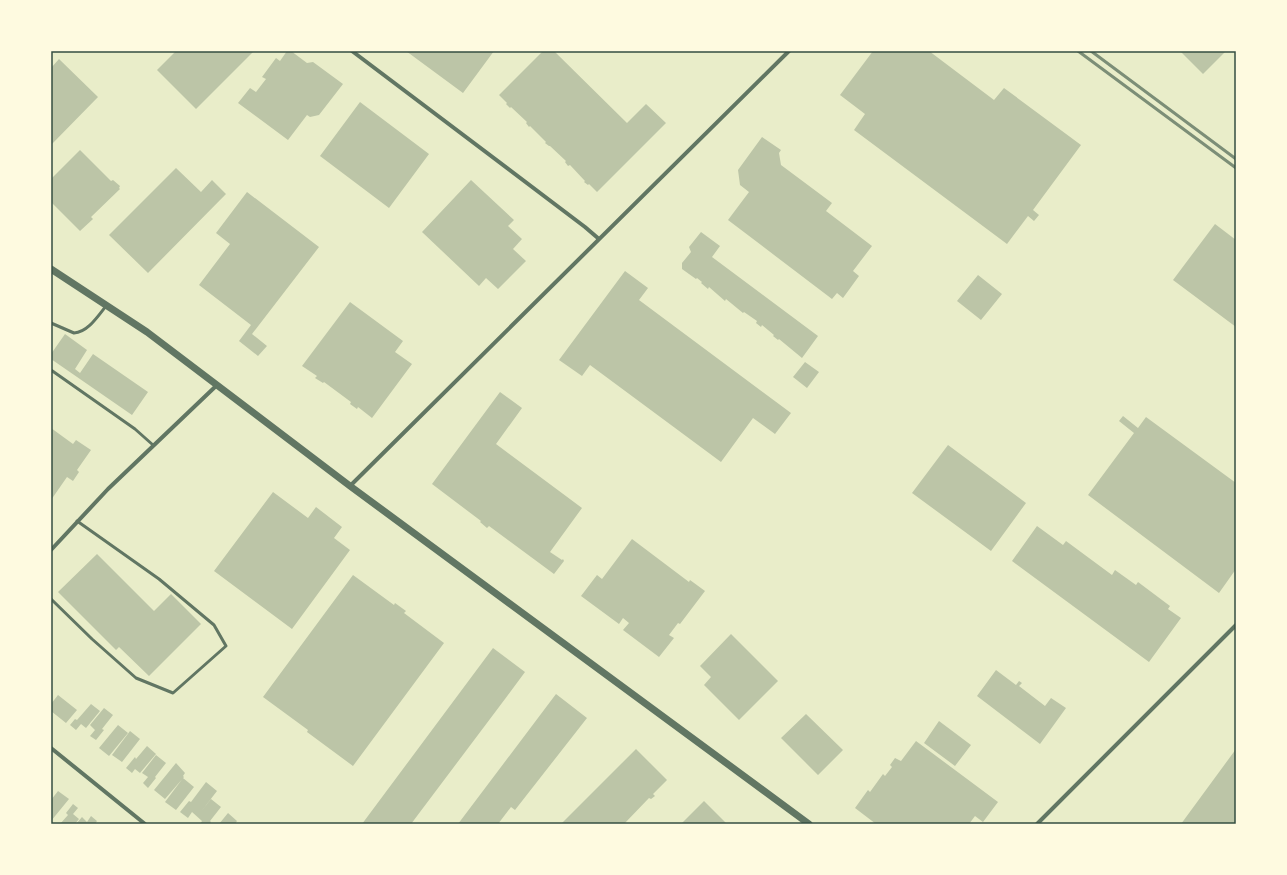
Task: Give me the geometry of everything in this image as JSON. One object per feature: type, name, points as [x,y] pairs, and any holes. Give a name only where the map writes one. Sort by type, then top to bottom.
[{"type":"street","points":[[352,51],[599,239]]},
{"type":"street","points":[[350,486],[789,51]]},
{"type":"street","points":[[51,269],[147,332],[216,386],[350,486],[808,824]]},
{"type":"street","points":[[51,550],[108,489],[216,386]]},
{"type":"street","points":[[1037,824],[1236,625]]},
{"type":"street","points":[[51,748],[145,824]]},
{"type":"lane","points":[[51,323],[74,333],[78,333],[91,324],[106,306]]},
{"type":"lane","points":[[51,370],[135,429],[154,445]]},
{"type":"lane","points":[[51,599],[92,639],[136,678],[173,693],[226,646],[214,625],[166,584],[77,521]]},
{"type":"building","points":[[176,51],[254,51],[196,109],[157,70]]},
{"type":"building","points":[[287,51],[291,51],[307,63],[313,62],[343,84],[319,115],[310,117],[307,115],[288,140],[238,103],[250,88],[256,92],[266,79],[262,77],[276,58],[280,61]]},
{"type":"building","points":[[406,51],[494,51],[463,93]]},
{"type":"building","points":[[543,51],[554,51],[627,123],[646,104],[666,123],[597,192],[589,184],[588,185],[584,182],[585,181],[570,165],[568,166],[565,162],[566,161],[545,143],[546,142],[530,126],[529,127],[526,123],[527,122],[511,107],[510,108],[499,95]]},
{"type":"building","points":[[873,51],[929,51],[994,100],[1004,88],[1081,145],[1033,210],[1039,215],[1034,221],[1028,216],[1007,244],[854,130],[865,114],[840,95]]},
{"type":"building","points":[[1180,51],[1226,51],[1203,74]]},
{"type":"building","points":[[59,59],[98,97],[51,145],[51,68]]},
{"type":"building","points":[[360,102],[429,154],[389,208],[320,156]]},
{"type":"building","points":[[762,137],[781,150],[779,153],[781,165],[832,203],[826,211],[872,246],[853,271],[859,276],[843,298],[837,293],[832,299],[728,220],[749,192],[740,185],[738,170]]},
{"type":"building","points":[[80,150],[111,181],[113,180],[120,186],[120,189],[91,217],[93,219],[80,231],[51,202],[51,179]]},
{"type":"building","points":[[176,168],[201,192],[212,180],[226,194],[148,273],[109,235]]},
{"type":"building","points":[[471,180],[514,220],[508,226],[522,239],[513,249],[526,261],[498,289],[486,278],[479,286],[422,232]]},
{"type":"building","points":[[247,192],[319,247],[252,334],[267,346],[258,356],[239,341],[251,325],[199,285],[230,244],[216,233]]},
{"type":"building","points":[[1215,224],[1236,240],[1236,327],[1173,280]]},
{"type":"building","points":[[701,232],[720,246],[712,257],[818,336],[802,358],[779,339],[778,340],[773,336],[774,335],[762,325],[761,327],[756,323],[757,321],[744,312],[743,313],[726,299],[725,301],[709,287],[708,289],[697,278],[696,279],[682,269],[682,263],[691,252],[689,247]]},
{"type":"building","points":[[625,271],[648,288],[639,300],[791,413],[775,434],[753,418],[721,462],[590,365],[582,376],[559,360]]},
{"type":"building","points":[[978,275],[1002,294],[981,320],[957,301]]},
{"type":"building","points":[[350,302],[403,341],[395,352],[412,364],[372,418],[358,407],[357,409],[350,404],[351,402],[324,382],[323,383],[315,378],[317,376],[302,366]]},
{"type":"building","points":[[65,334],[87,350],[75,369],[80,373],[93,354],[148,392],[132,415],[51,359],[51,354]]},
{"type":"building","points":[[805,362],[819,372],[807,388],[793,377]]},
{"type":"building","points":[[500,392],[522,408],[496,444],[582,508],[550,552],[564,561],[554,574],[489,526],[487,528],[480,522],[481,521],[432,484]]},
{"type":"building","points":[[1123,416],[1138,428],[1146,417],[1236,483],[1236,569],[1219,593],[1088,495],[1134,433],[1119,421]]},
{"type":"building","points":[[51,428],[73,444],[76,440],[91,450],[77,470],[79,472],[73,481],[67,477],[51,500]]},
{"type":"building","points":[[948,445],[1026,503],[991,551],[912,493]]},
{"type":"building","points":[[273,492],[308,518],[316,507],[342,527],[334,538],[350,550],[292,629],[214,571]]},
{"type":"building","points":[[1037,526],[1063,545],[1066,541],[1112,575],[1115,570],[1136,585],[1138,582],[1170,606],[1168,609],[1181,618],[1149,662],[1012,561]]},
{"type":"building","points":[[632,539],[689,582],[690,580],[705,591],[680,624],[678,623],[669,635],[674,638],[659,657],[623,630],[629,623],[623,618],[619,624],[581,596],[597,575],[602,579]]},
{"type":"building","points":[[97,554],[154,611],[171,594],[201,624],[149,676],[119,647],[116,650],[58,592]]},
{"type":"building","points":[[353,575],[394,605],[395,603],[406,611],[404,613],[444,643],[353,766],[263,697]]},
{"type":"building","points":[[731,634],[778,681],[739,720],[704,685],[711,677],[700,666]]},
{"type":"building","points":[[493,648],[525,672],[505,699],[411,824],[362,824]]},
{"type":"building","points":[[996,670],[1016,685],[1019,681],[1022,683],[1019,686],[1045,706],[1051,698],[1066,708],[1040,744],[977,696]]},
{"type":"building","points":[[556,694],[587,718],[515,810],[511,807],[498,824],[458,824]]},
{"type":"building","points":[[58,695],[77,710],[66,723],[51,711],[51,704]]},
{"type":"building","points":[[91,704],[100,711],[86,728],[81,724],[76,730],[70,725],[75,719],[77,720]]},
{"type":"building","points":[[104,708],[113,715],[102,729],[104,730],[96,740],[90,736],[95,730],[90,725]]},
{"type":"building","points":[[806,714],[843,750],[818,775],[781,738]]},
{"type":"building","points":[[939,721],[971,745],[955,766],[924,743]]},
{"type":"building","points":[[118,725],[128,733],[109,756],[99,748]]},
{"type":"building","points":[[130,731],[140,739],[122,762],[112,755]]},
{"type":"building","points":[[916,741],[998,802],[983,822],[975,816],[969,824],[876,824],[855,808],[868,790],[870,792],[883,774],[885,776],[892,767],[890,765],[895,758],[901,761]]},
{"type":"building","points":[[147,746],[156,754],[140,773],[135,769],[132,773],[126,768]]},
{"type":"building","points":[[636,749],[667,780],[653,794],[655,796],[651,799],[649,798],[624,824],[561,824]]},
{"type":"building","points":[[1236,749],[1236,824],[1181,824]]},
{"type":"building","points":[[156,755],[166,763],[148,788],[143,783],[148,777],[142,773]]},
{"type":"building","points":[[176,763],[185,773],[183,776],[184,777],[165,799],[154,790]]},
{"type":"building","points":[[183,778],[194,787],[176,810],[165,802]]},
{"type":"building","points":[[206,782],[217,791],[200,813],[211,799],[221,807],[210,821],[210,824],[200,824],[202,821],[192,812],[188,818],[180,812],[189,801],[191,802]]},
{"type":"building","points":[[58,791],[69,799],[51,821],[51,800]]},
{"type":"building","points":[[704,801],[727,824],[681,824]]},
{"type":"building","points":[[73,804],[78,808],[73,814],[79,819],[75,824],[60,824],[68,815],[66,813]]},
{"type":"building","points":[[228,813],[237,821],[235,824],[219,824]]},
{"type":"building","points":[[91,816],[97,821],[95,824],[76,824],[82,817],[87,822]]},
{"type":"railway","points":[[1078,51],[1236,168]]},
{"type":"railway","points":[[1091,51],[1236,159]]}]
